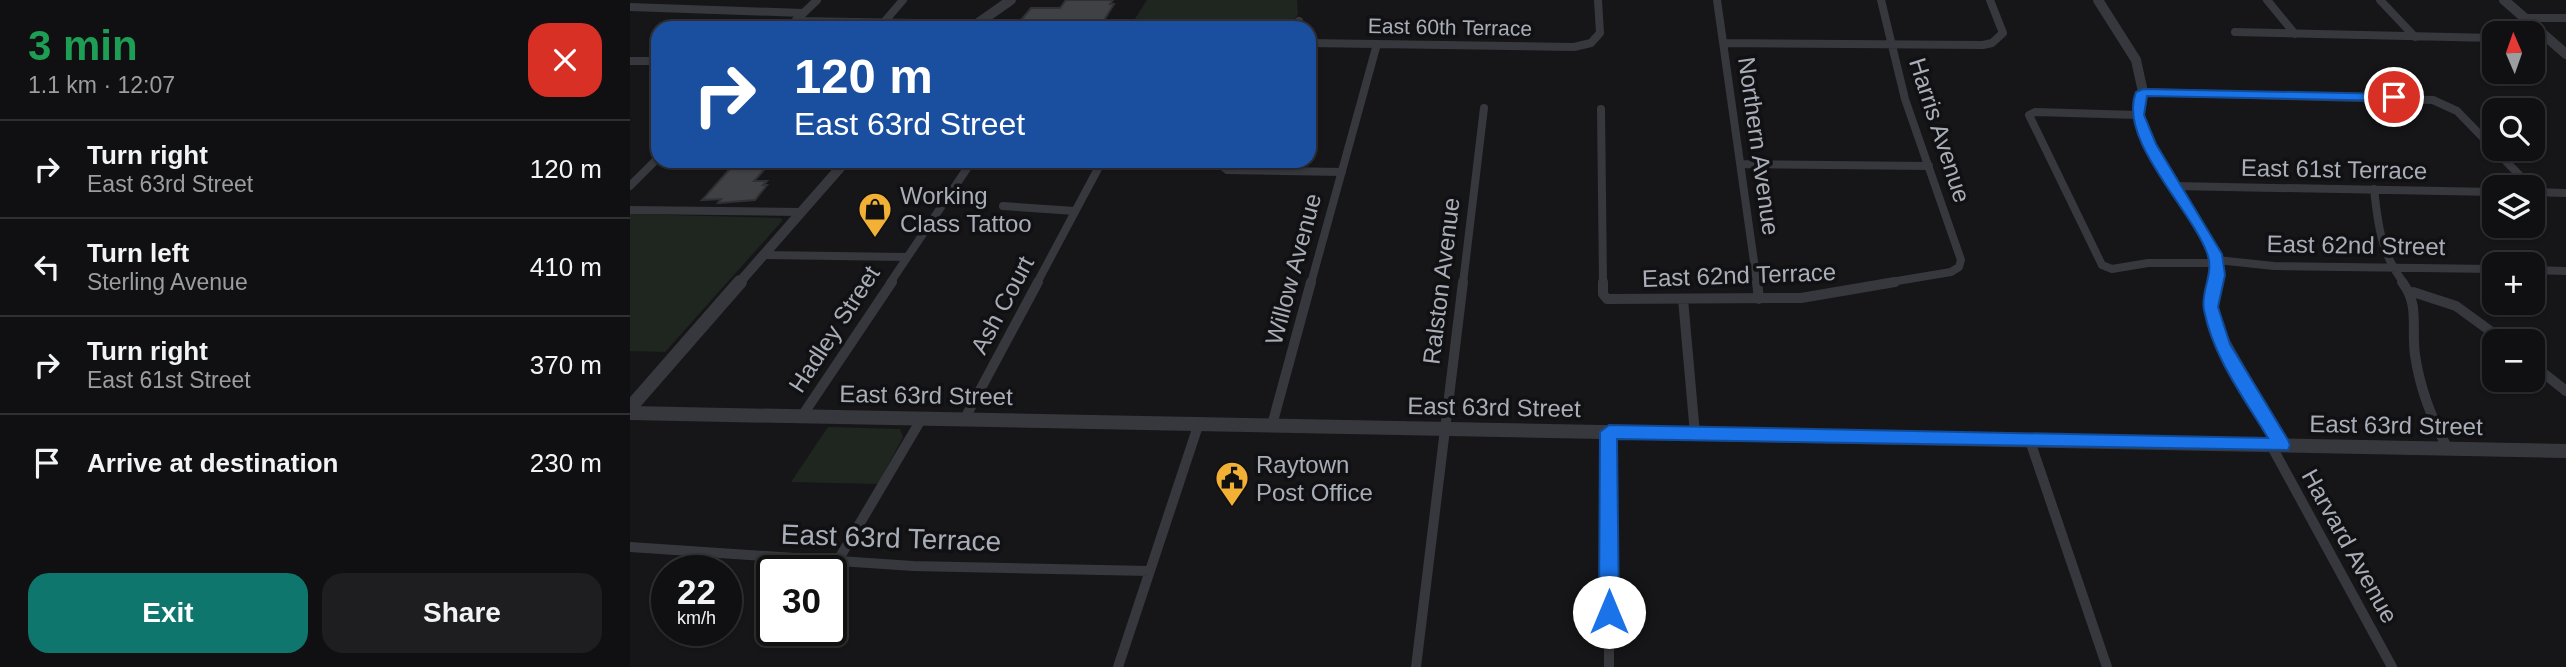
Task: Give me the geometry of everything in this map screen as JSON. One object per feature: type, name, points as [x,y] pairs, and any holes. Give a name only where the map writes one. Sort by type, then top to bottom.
[{"type":"street","points":[[796,21],[817,0]]},
{"type":"street","points":[[796,21],[885,21],[903,0]]},
{"type":"street","points":[[981,21],[1011,0]]},
{"type":"street","name":"East 60th Terrace","points":[[1316,43],[1574,47],[1591,43],[1600,33],[1598,0]]},
{"type":"street","name":"Northern Avenue","points":[[1717,0],[1759,299]]},
{"type":"street","name":"Harris Avenue","points":[[1881,0],[1890,44],[1961,260],[1955,270]]},
{"type":"street","points":[[1723,43],[1976,46],[2000,38],[2004,27],[1990,0]]},
{"type":"street","points":[[2098,0],[2136,60],[2143,92],[2137,115],[2149,144],[2217,262],[2218,275],[2210,307],[2215,328],[2276,445]]},
{"type":"street","points":[[2267,0],[2295,34]]},
{"type":"street","points":[[2380,0],[2415,37]]},
{"type":"street","points":[[2504,0],[2566,54]]},
{"type":"street","points":[[630,7],[803,13]]},
{"type":"street","points":[[2524,18],[2566,18]]},
{"type":"street","points":[[2235,32],[2482,38]]},
{"type":"street","points":[[2545,39],[2549,39]]},
{"type":"street","name":"Willow Avenue","points":[[1272,425],[1377,44]]},
{"type":"street","points":[[630,61],[651,61]]},
{"type":"street","points":[[2143,92],[2420,98],[2439,102],[2457,111],[2519,175]]},
{"type":"street","name":"Ralston Avenue","points":[[1416,667],[1484,108]]},
{"type":"street","name":"East 62nd Terrace","points":[[1601,109],[1603,294],[1607,299],[1759,299],[1836,294],[1955,270]]},
{"type":"street","name":"East 62nd Street","points":[[2137,115],[2029,113],[2102,265],[2108,268],[2148,263],[2217,262],[2274,266],[2482,269]]},
{"type":"street","points":[[1741,164],[1929,166]]},
{"type":"street","points":[[630,186],[651,165]]},
{"type":"street","points":[[630,411],[840,168]]},
{"type":"street","name":"Hadley Street","points":[[803,416],[967,168]]},
{"type":"street","name":"Ash Court","points":[[965,418],[1098,168]]},
{"type":"street","points":[[1224,168],[1342,172]]},
{"type":"street","name":"East 61st Terrace","points":[[2174,186],[2482,192]]},
{"type":"street","points":[[2374,189],[2380,241],[2392,268],[2413,292],[2456,306],[2488,329]]},
{"type":"street","points":[[2545,191],[2566,193]]},
{"type":"street","points":[[1003,206],[1075,211]]},
{"type":"street","points":[[630,210],[800,212]]},
{"type":"street","points":[[763,255],[906,257]]},
{"type":"street","points":[[2545,270],[2566,271]]},
{"type":"street","points":[[2413,292],[2412,317],[2426,407],[2448,449]]},
{"type":"street","points":[[1683,299],[1695,433]]},
{"type":"street","points":[[2545,374],[2566,391]]},
{"type":"street","name":"East 63rd Street","points":[[630,411],[2566,451]]},
{"type":"street","points":[[841,555],[922,418]]},
{"type":"street","points":[[1118,667],[1199,423]]},
{"type":"street","points":[[1608,667],[1609,432]]},
{"type":"street","points":[[2030,440],[2107,667]]},
{"type":"street","name":"Harvard Avenue","points":[[2276,445],[2392,667]]},
{"type":"street","name":"East 63rd Terrace","points":[[630,547],[756,556]]},
{"type":"street","name":"East 63rd Terrace","points":[[847,562],[1150,572]]},
{"type":"shaded area","points":[[1147,0],[1297,0],[1298,14],[1294,21],[1134,21]]},
{"type":"shaded area","points":[[630,214],[783,220],[665,352],[630,351]]},
{"type":"shaded area","points":[[828,427],[900,429],[903,437],[878,484],[791,482]]},
{"type":"building","points":[[1066,0],[1113,0],[1110,4],[1114,4],[1104,21],[1018,21],[1031,8],[1060,8]]},
{"type":"building","points":[[731,168],[766,168],[754,181],[767,181],[763,185],[767,185],[755,200],[718,203],[721,199],[702,200]]},
{"type":"place","name":"Working Class Tattoo","points":[[875,239]]},
{"type":"place","name":"Raytown Post Office","points":[[1232,508]]},
{"type":"route","points":[[1609,612],[1609,432],[2281,445],[2222,345],[2210,307],[2218,275],[2215,254],[2149,144],[2137,115],[2138,103],[2143,92],[2188,96],[2394,97]]}]
